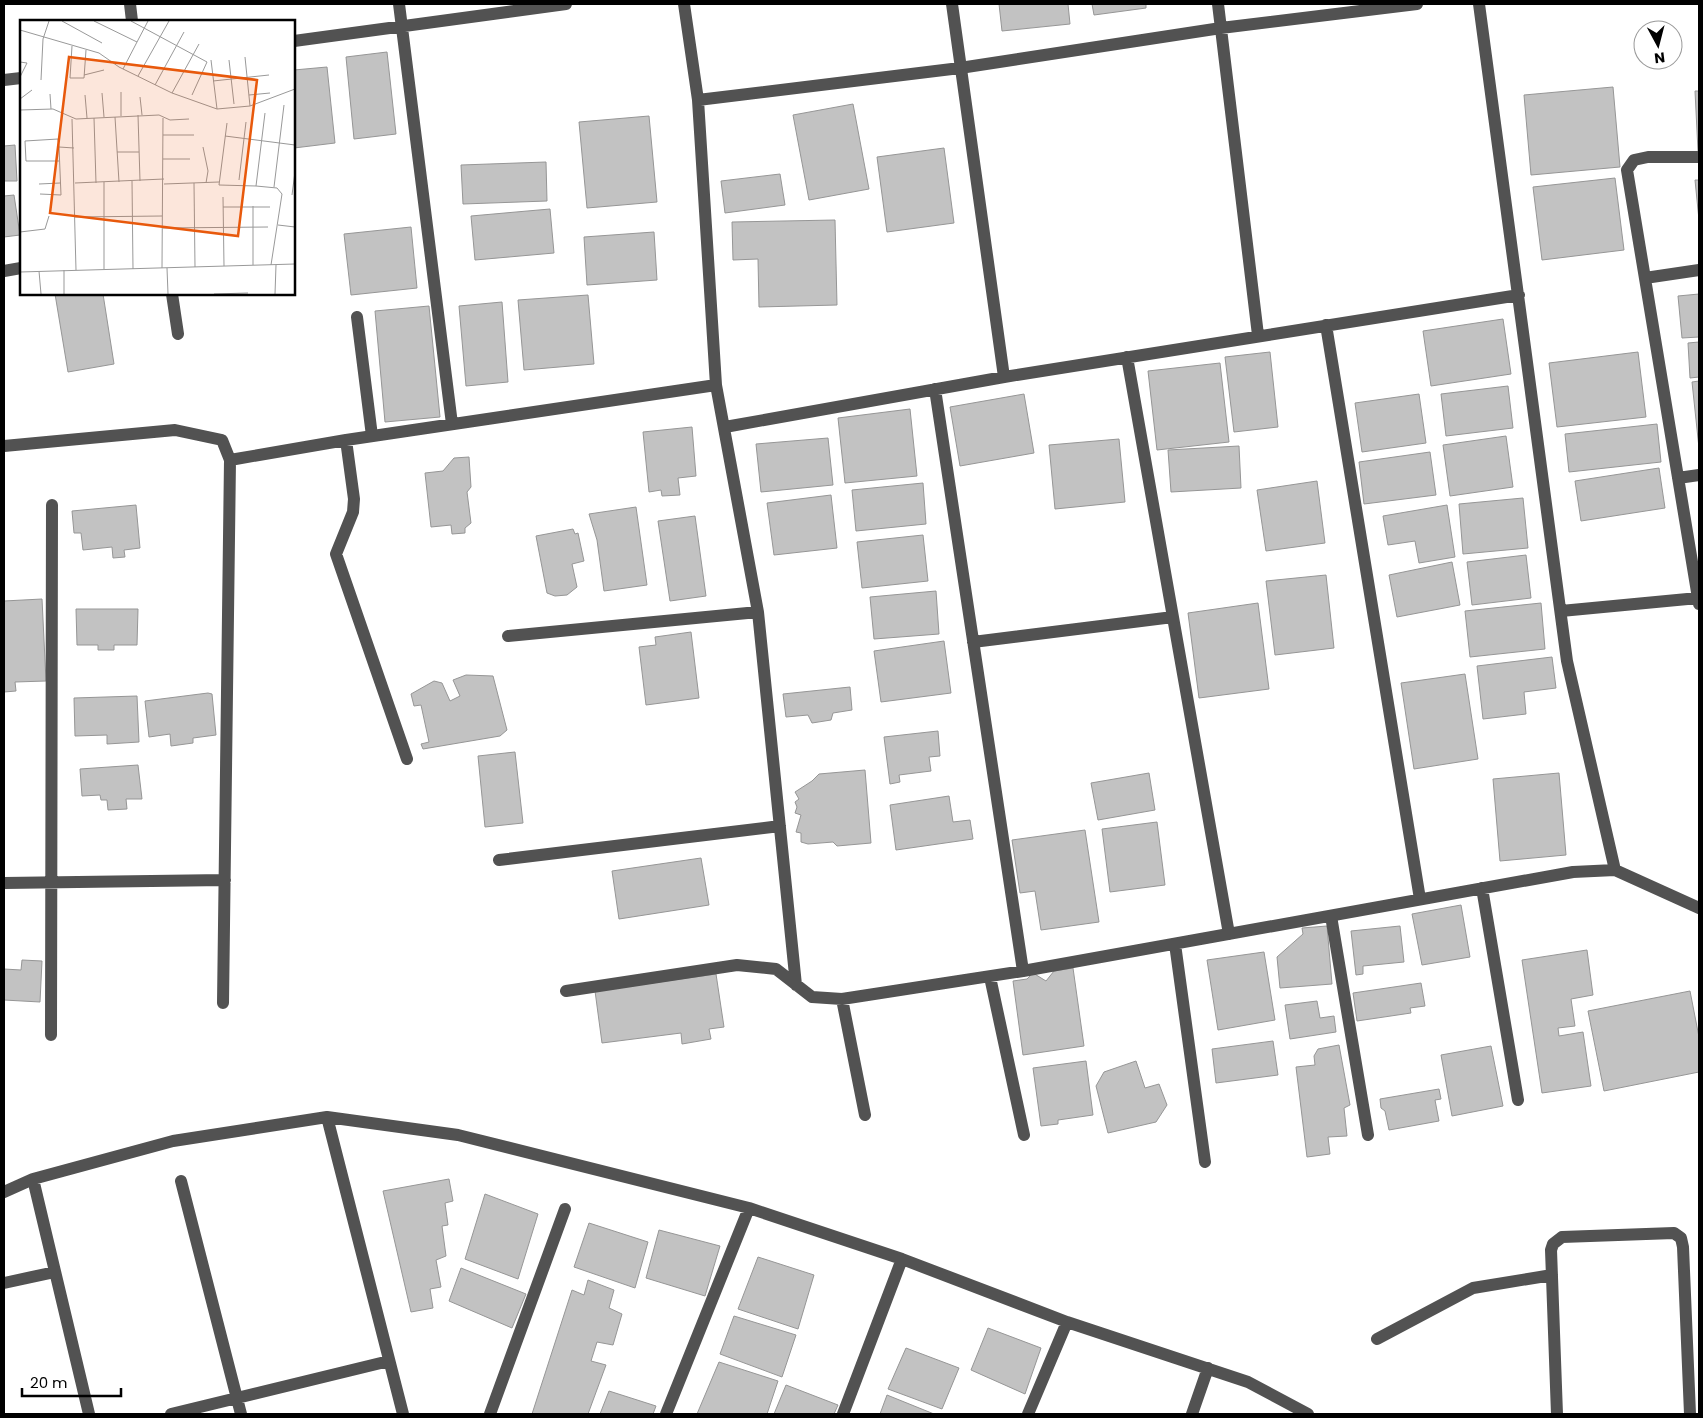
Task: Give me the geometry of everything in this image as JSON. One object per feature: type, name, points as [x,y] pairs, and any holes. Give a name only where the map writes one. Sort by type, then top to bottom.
[{"type":"street","points":[[130,4],[132,20]]},
{"type":"street","points":[[398,4],[452,424]]},
{"type":"street","points":[[295,41],[566,4]]},
{"type":"street","points":[[684,4],[698,100],[716,385],[758,612],[796,985]]},
{"type":"street","points":[[952,4],[1004,377]]},
{"type":"street","points":[[1218,4],[1258,335]]},
{"type":"street","points":[[698,100],[960,68],[1221,28],[1417,4]]},
{"type":"street","points":[[1479,4],[1567,661],[1615,870]]},
{"type":"street","points":[[4,80],[20,78]]},
{"type":"street","points":[[1561,611],[1699,601],[1627,170],[1634,160],[1648,157],[1699,157]]},
{"type":"street","points":[[4,270],[20,268]]},
{"type":"street","points":[[1645,278],[1699,270]]},
{"type":"street","points":[[172,295],[178,334]]},
{"type":"street","points":[[725,427],[1004,377],[1326,324],[1519,295]]},
{"type":"street","points":[[357,317],[372,436]]},
{"type":"street","points":[[1326,324],[1420,899]]},
{"type":"street","points":[[1127,357],[1229,934]]},
{"type":"street","points":[[230,460],[346,440],[716,385]]},
{"type":"street","points":[[935,389],[1023,971]]},
{"type":"street","points":[[4,446],[175,430],[222,440],[230,460],[223,1003]]},
{"type":"street","points":[[346,440],[354,499],[353,512],[336,554],[407,759]]},
{"type":"street","points":[[1678,478],[1699,476]]},
{"type":"street","points":[[51,1035],[52,505]]},
{"type":"street","points":[[508,636],[758,612]]},
{"type":"street","points":[[974,642],[1173,617]]},
{"type":"street","points":[[499,860],[780,826]]},
{"type":"street","points":[[566,991],[737,965],[776,969],[812,997],[842,999],[990,977],[1573,872],[1615,870],[1699,908]]},
{"type":"street","points":[[4,883],[225,880]]},
{"type":"street","points":[[1482,888],[1518,1100]]},
{"type":"street","points":[[1331,916],[1368,1135]]},
{"type":"street","points":[[1175,944],[1205,1162]]},
{"type":"street","points":[[990,977],[1024,1135]]},
{"type":"street","points":[[842,999],[865,1115]]},
{"type":"street","points":[[327,1117],[403,1414]]},
{"type":"street","points":[[4,1192],[34,1179],[173,1141],[327,1117],[458,1135],[749,1208],[902,1259],[1067,1322],[1248,1382],[1308,1414]]},
{"type":"street","points":[[34,1179],[89,1414]]},
{"type":"street","points":[[181,1181],[241,1414]]},
{"type":"street","points":[[666,1414],[749,1208]]},
{"type":"street","points":[[490,1414],[565,1209]]},
{"type":"street","points":[[1557,1414],[1552,1275],[1553,1244],[1562,1237],[1674,1233],[1681,1238],[1690,1414]]},
{"type":"street","points":[[843,1414],[902,1259]]},
{"type":"street","points":[[4,1283],[55,1272]]},
{"type":"street","points":[[1377,1339],[1473,1288],[1552,1275]]},
{"type":"street","points":[[1028,1414],[1067,1322]]},
{"type":"street","points":[[170,1414],[389,1361]]},
{"type":"street","points":[[1192,1414],[1208,1368]]},
{"type":"building","points":[[999,4],[1068,4],[1070,24],[1002,31]]},
{"type":"building","points":[[1092,4],[1146,4],[1146,8],[1094,15]]},
{"type":"building","points":[[387,52],[396,134],[354,139],[346,57]]},
{"type":"building","points":[[327,67],[335,143],[295,148],[295,70]]},
{"type":"building","points":[[1613,87],[1620,167],[1531,175],[1524,95]]},
{"type":"building","points":[[1695,91],[1699,91],[1699,151],[1698,151]]},
{"type":"building","points":[[853,104],[869,189],[809,200],[793,115]]},
{"type":"building","points":[[649,116],[657,202],[587,208],[579,122]]},
{"type":"building","points":[[15,145],[17,181],[4,181],[4,146]]},
{"type":"building","points":[[944,148],[954,223],[887,232],[877,157]]},
{"type":"building","points":[[546,162],[547,201],[463,204],[461,165]]},
{"type":"building","points":[[780,174],[785,205],[725,213],[721,181]]},
{"type":"building","points":[[1615,178],[1624,250],[1542,260],[1533,187]]},
{"type":"building","points":[[1695,180],[1699,180],[1699,220]]},
{"type":"building","points":[[14,195],[20,235],[4,237],[4,196]]},
{"type":"building","points":[[550,209],[554,253],[475,260],[471,216]]},
{"type":"building","points":[[835,220],[837,305],[759,307],[758,259],[733,260],[732,222]]},
{"type":"building","points":[[411,227],[417,288],[351,295],[344,234]]},
{"type":"building","points":[[654,232],[657,280],[587,285],[584,237]]},
{"type":"building","points":[[1699,294],[1699,337],[1682,338],[1678,296]]},
{"type":"building","points":[[55,295],[103,295],[114,364],[68,372]]},
{"type":"building","points":[[588,295],[594,364],[524,370],[518,300]]},
{"type":"building","points":[[502,302],[508,382],[466,386],[459,306]]},
{"type":"building","points":[[429,306],[440,417],[385,422],[375,311]]},
{"type":"building","points":[[1503,319],[1511,374],[1431,386],[1423,331]]},
{"type":"building","points":[[1699,342],[1699,377],[1690,378],[1688,343]]},
{"type":"building","points":[[1270,352],[1278,427],[1234,432],[1225,357]]},
{"type":"building","points":[[1638,352],[1646,417],[1557,427],[1549,363]]},
{"type":"building","points":[[1220,363],[1229,442],[1157,450],[1148,371]]},
{"type":"building","points":[[1699,381],[1699,448],[1692,382]]},
{"type":"building","points":[[1508,386],[1513,428],[1446,436],[1441,394]]},
{"type":"building","points":[[1024,394],[1034,453],[960,466],[950,407]]},
{"type":"building","points":[[1419,394],[1426,443],[1362,452],[1355,403]]},
{"type":"building","points":[[910,409],[917,476],[845,483],[838,418]]},
{"type":"building","points":[[1657,424],[1661,462],[1569,472],[1565,434]]},
{"type":"building","points":[[692,427],[696,476],[678,478],[680,495],[662,496],[661,490],[649,492],[643,432]]},
{"type":"building","points":[[1506,436],[1513,487],[1450,496],[1443,445]]},
{"type":"building","points":[[828,438],[833,485],[761,492],[756,444]]},
{"type":"building","points":[[1119,439],[1125,502],[1055,509],[1049,445]]},
{"type":"building","points":[[1239,446],[1241,488],[1171,492],[1168,450]]},
{"type":"building","points":[[1430,452],[1436,495],[1364,504],[1359,462]]},
{"type":"building","points":[[469,457],[471,487],[467,492],[471,523],[465,528],[465,533],[452,534],[451,525],[431,527],[425,473],[443,471],[454,458]]},
{"type":"building","points":[[1659,468],[1665,508],[1581,521],[1575,481]]},
{"type":"building","points":[[1317,481],[1325,543],[1266,551],[1257,490]]},
{"type":"building","points":[[923,483],[926,524],[856,531],[852,490]]},
{"type":"building","points":[[831,495],[837,548],[774,555],[767,503]]},
{"type":"building","points":[[1523,498],[1528,548],[1463,554],[1459,504]]},
{"type":"building","points":[[136,505],[140,548],[124,550],[125,557],[113,558],[112,547],[83,550],[81,533],[74,533],[72,511]]},
{"type":"building","points":[[1447,505],[1455,557],[1419,563],[1415,541],[1388,545],[1383,516]]},
{"type":"building","points":[[636,507],[647,585],[604,591],[597,540],[589,514]]},
{"type":"building","points":[[695,516],[706,596],[670,601],[658,521]]},
{"type":"building","points":[[573,529],[575,534],[578,533],[584,561],[572,564],[577,587],[567,595],[555,596],[547,593],[536,536]]},
{"type":"building","points":[[923,535],[928,581],[862,588],[857,542]]},
{"type":"building","points":[[1526,555],[1531,598],[1472,605],[1467,562]]},
{"type":"building","points":[[1452,562],[1460,605],[1397,617],[1389,575]]},
{"type":"building","points":[[1326,575],[1334,648],[1275,655],[1266,581]]},
{"type":"building","points":[[936,591],[939,634],[874,639],[870,597]]},
{"type":"building","points":[[42,599],[46,681],[15,682],[16,691],[4,692],[4,601]]},
{"type":"building","points":[[1258,603],[1269,689],[1199,698],[1188,613]]},
{"type":"building","points":[[1541,603],[1545,649],[1470,657],[1465,611]]},
{"type":"building","points":[[76,609],[138,609],[137,645],[114,645],[114,650],[98,650],[98,645],[77,645]]},
{"type":"building","points":[[691,632],[699,698],[646,705],[639,647],[656,645],[655,637]]},
{"type":"building","points":[[944,641],[951,693],[881,702],[874,651]]},
{"type":"building","points":[[1552,657],[1556,688],[1524,692],[1526,714],[1483,719],[1477,666]]},
{"type":"building","points":[[1465,674],[1478,759],[1414,769],[1401,683]]},
{"type":"building","points":[[466,675],[493,676],[507,730],[500,736],[423,749],[421,744],[429,742],[421,705],[414,706],[411,694],[434,681],[442,683],[450,701],[460,696],[453,680]]},
{"type":"building","points":[[850,687],[852,710],[833,713],[831,720],[812,723],[808,715],[786,717],[783,694]]},
{"type":"building","points":[[212,694],[216,735],[193,738],[193,743],[171,746],[170,734],[149,737],[145,701]]},
{"type":"building","points":[[137,696],[139,742],[107,744],[107,735],[75,736],[74,698]]},
{"type":"building","points":[[938,731],[940,756],[929,757],[931,771],[899,775],[900,782],[890,784],[884,737]]},
{"type":"building","points":[[515,752],[523,823],[485,827],[478,756]]},
{"type":"building","points":[[138,765],[142,799],[126,799],[127,809],[108,810],[107,800],[101,800],[100,795],[82,796],[80,769]]},
{"type":"building","points":[[865,770],[871,843],[837,846],[833,842],[808,844],[801,842],[801,833],[796,832],[801,815],[795,813],[797,807],[795,802],[799,799],[795,792],[819,774]]},
{"type":"building","points":[[1149,773],[1155,810],[1098,820],[1091,783]]},
{"type":"building","points":[[1559,773],[1566,855],[1500,861],[1493,779]]},
{"type":"building","points":[[949,796],[953,822],[970,820],[973,839],[896,850],[890,805]]},
{"type":"building","points":[[1157,822],[1165,885],[1110,892],[1102,829]]},
{"type":"building","points":[[1085,830],[1099,922],[1041,930],[1035,891],[1020,893],[1012,840]]},
{"type":"building","points":[[701,858],[709,905],[619,919],[612,871]]},
{"type":"building","points":[[1461,905],[1470,957],[1422,965],[1412,914]]},
{"type":"building","points":[[1327,926],[1332,984],[1280,988],[1277,957],[1303,934],[1302,928]]},
{"type":"building","points":[[1400,926],[1404,962],[1363,966],[1363,974],[1356,975],[1351,931]]},
{"type":"building","points":[[1587,950],[1593,995],[1571,999],[1575,1026],[1558,1028],[1559,1036],[1583,1032],[1591,1086],[1542,1093],[1522,960]]},
{"type":"building","points":[[1264,952],[1275,1020],[1218,1030],[1207,960]]},
{"type":"building","points":[[22,960],[42,961],[40,1002],[4,1000],[4,969],[21,970]]},
{"type":"building","points":[[1073,968],[1084,1046],[1023,1055],[1013,981],[1027,979],[1033,973],[1046,981],[1054,971]]},
{"type":"building","points":[[716,974],[724,1027],[709,1029],[711,1039],[682,1044],[681,1033],[602,1043],[595,991]]},
{"type":"building","points":[[1421,983],[1425,1006],[1410,1008],[1411,1013],[1357,1021],[1353,993]]},
{"type":"building","points":[[1690,991],[1699,1037],[1699,1072],[1604,1091],[1588,1011]]},
{"type":"building","points":[[1317,1001],[1320,1018],[1334,1016],[1336,1032],[1290,1039],[1285,1005]]},
{"type":"building","points":[[1273,1041],[1278,1075],[1216,1083],[1212,1049]]},
{"type":"building","points":[[1339,1045],[1350,1105],[1344,1108],[1347,1136],[1328,1137],[1330,1154],[1307,1157],[1296,1067],[1315,1065],[1314,1056],[1318,1049]]},
{"type":"building","points":[[1491,1046],[1503,1106],[1452,1116],[1441,1055]]},
{"type":"building","points":[[1086,1061],[1093,1115],[1058,1120],[1058,1124],[1041,1126],[1033,1068]]},
{"type":"building","points":[[1136,1061],[1145,1088],[1159,1084],[1167,1105],[1156,1122],[1108,1133],[1096,1086],[1104,1072]]},
{"type":"building","points":[[1439,1089],[1441,1099],[1435,1100],[1439,1121],[1389,1130],[1385,1111],[1381,1108],[1380,1099]]},
{"type":"building","points":[[449,1179],[453,1201],[445,1203],[448,1225],[442,1226],[446,1256],[436,1260],[441,1287],[430,1289],[433,1308],[411,1312],[383,1191]]},
{"type":"building","points":[[485,1194],[538,1214],[518,1279],[465,1259]]},
{"type":"building","points":[[589,1223],[648,1242],[635,1288],[574,1267]]},
{"type":"building","points":[[659,1230],[720,1246],[705,1296],[646,1278]]},
{"type":"building","points":[[758,1257],[814,1275],[798,1329],[738,1309]]},
{"type":"building","points":[[461,1268],[526,1294],[512,1328],[449,1301]]},
{"type":"building","points":[[588,1280],[614,1290],[609,1308],[622,1314],[613,1345],[597,1342],[591,1361],[606,1365],[588,1414],[532,1414],[572,1290],[584,1295]]},
{"type":"building","points":[[734,1316],[796,1335],[782,1377],[720,1354]]},
{"type":"building","points":[[988,1328],[1041,1348],[1025,1394],[971,1370]]},
{"type":"building","points":[[906,1348],[959,1368],[942,1409],[888,1389]]},
{"type":"building","points":[[719,1362],[778,1381],[767,1414],[697,1414]]},
{"type":"building","points":[[786,1385],[838,1405],[834,1414],[774,1414]]},
{"type":"building","points":[[609,1391],[656,1406],[653,1414],[600,1414]]},
{"type":"building","points":[[887,1395],[934,1414],[880,1414]]}]
